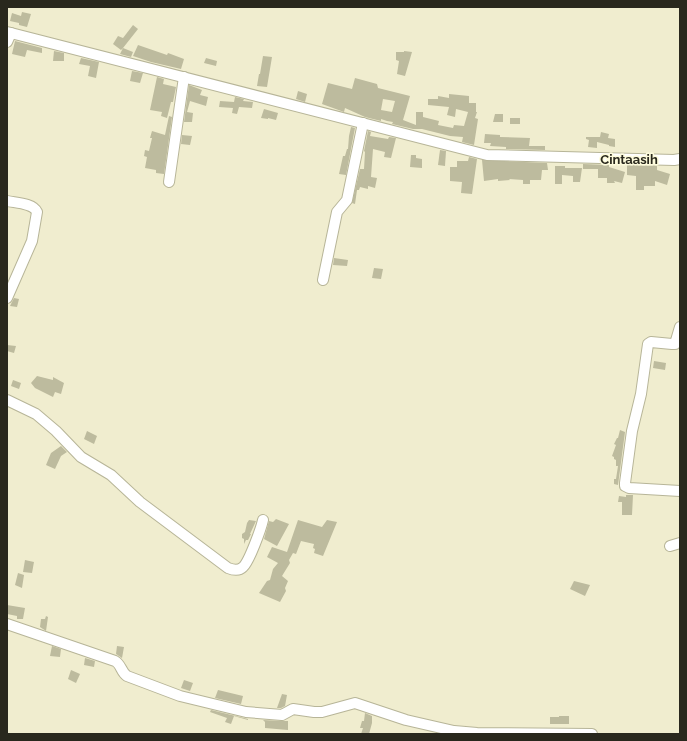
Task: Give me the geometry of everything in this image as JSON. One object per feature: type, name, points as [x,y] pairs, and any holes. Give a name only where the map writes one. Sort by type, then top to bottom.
[{"type":"street","points":[[8,35],[184,77],[487,155],[680,159]]},
{"type":"street","points":[[169,182],[184,77]]},
{"type":"street","points":[[322,280],[337,212],[347,200],[363,123]]},
{"type":"street","points":[[7,201],[32,206],[36,208],[37,212],[32,242],[7,298]]},
{"type":"street","points":[[680,327],[676,344],[648,343],[641,399],[632,431],[625,482],[625,486],[629,488],[680,491]]},
{"type":"street","points":[[7,400],[36,414],[59,434],[81,457],[111,475],[140,502],[228,568],[240,570],[246,564],[264,520]]},
{"type":"street","points":[[7,624],[118,662],[123,673],[127,676],[171,693],[246,712],[282,716],[293,709],[322,712],[355,703],[406,720],[454,731],[477,734],[592,734]]},
{"type":"building","points":[[22,12],[31,14],[27,27],[10,21],[12,13],[21,16]]},
{"type":"building","points":[[133,25],[138,29],[121,50],[113,44],[118,36],[123,38]]},
{"type":"building","points":[[15,41],[42,48],[42,53],[27,50],[25,57],[12,54]]},
{"type":"building","points":[[138,45],[184,59],[181,69],[133,56]]},
{"type":"building","points":[[123,48],[133,52],[131,57],[120,54]]},
{"type":"building","points":[[54,51],[64,53],[64,61],[53,61]]},
{"type":"building","points":[[396,52],[412,52],[405,76],[397,74],[399,61],[396,60]]},
{"type":"building","points":[[263,56],[272,57],[267,87],[257,86]]},
{"type":"building","points":[[81,58],[99,62],[96,78],[88,76],[90,66],[79,64]]},
{"type":"building","points":[[206,58],[217,61],[216,66],[204,63]]},
{"type":"building","points":[[132,71],[143,73],[140,83],[130,81]]},
{"type":"building","points":[[157,77],[164,79],[163,84],[176,87],[173,102],[171,102],[167,118],[161,116],[162,112],[150,110]]},
{"type":"building","points":[[355,78],[377,84],[378,88],[410,96],[403,120],[416,125],[416,112],[423,112],[423,117],[439,121],[438,125],[453,128],[454,125],[464,126],[468,112],[456,109],[455,117],[447,115],[449,107],[428,105],[428,99],[438,99],[438,96],[449,98],[449,94],[469,96],[469,103],[476,103],[477,112],[475,118],[478,119],[474,145],[462,142],[463,137],[450,136],[422,129],[413,129],[392,124],[393,122],[381,119],[381,121],[365,117],[345,108],[344,112],[322,104],[328,83],[352,89]],"holes":[[[383,99],[395,101],[392,112],[381,110]]]},
{"type":"building","points":[[189,85],[202,90],[200,95],[208,97],[206,106],[190,101],[187,112],[193,113],[192,122],[184,122]]},
{"type":"building","points":[[298,91],[307,94],[305,102],[296,99]]},
{"type":"building","points":[[235,97],[244,99],[243,101],[253,102],[252,108],[239,107],[237,114],[232,113],[233,108],[219,107],[220,101],[234,102]]},
{"type":"building","points":[[264,109],[278,113],[276,120],[261,118]]},
{"type":"building","points":[[495,114],[503,114],[503,122],[493,122]]},
{"type":"building","points":[[169,116],[172,117],[164,174],[156,173],[156,170],[145,168],[147,157],[144,156],[145,150],[149,151],[152,131],[165,135]]},
{"type":"building","points":[[510,118],[520,118],[520,124],[510,124]]},
{"type":"building","points":[[351,127],[355,128],[346,175],[339,174],[343,156],[345,156],[348,149]]},
{"type":"building","points":[[368,131],[371,132],[370,136],[388,139],[389,137],[396,138],[391,158],[384,157],[385,152],[373,149],[371,177],[377,178],[375,188],[368,186],[368,189],[360,187],[359,190],[357,190],[355,204],[352,203],[360,169],[364,169],[364,151]]},
{"type":"building","points":[[601,132],[609,134],[608,138],[615,139],[615,147],[597,142],[597,148],[588,147],[589,140],[586,139],[586,137],[600,137]]},
{"type":"building","points":[[485,134],[500,135],[500,137],[530,138],[529,146],[545,146],[545,150],[506,149],[506,147],[490,146],[491,143],[484,143]]},
{"type":"building","points":[[182,135],[192,136],[190,145],[181,144]]},
{"type":"building","points":[[440,150],[446,151],[445,166],[438,165]]},
{"type":"building","points":[[411,155],[416,155],[416,158],[422,159],[422,168],[410,167]]},
{"type":"building","points":[[469,157],[477,159],[472,194],[461,193],[462,182],[450,181],[450,167],[457,167],[457,161],[468,161]]},
{"type":"building","points":[[482,160],[547,163],[548,170],[542,170],[541,180],[530,180],[530,184],[523,184],[523,180],[509,179],[510,180],[498,181],[498,179],[484,181]]},
{"type":"building","points":[[583,164],[609,165],[609,167],[625,172],[622,183],[614,181],[615,183],[607,183],[607,178],[598,178],[598,169],[583,169]]},
{"type":"building","points":[[627,165],[657,166],[657,170],[670,174],[667,185],[655,181],[655,186],[644,186],[644,190],[636,190],[636,176],[627,175]]},
{"type":"building","points":[[555,166],[565,166],[565,168],[582,168],[580,182],[573,182],[573,176],[562,175],[562,184],[555,184]]},
{"type":"building","points":[[334,258],[348,260],[347,266],[333,265]]},
{"type":"building","points":[[374,268],[383,269],[381,279],[372,278]]},
{"type":"building","points":[[14,298],[19,299],[17,307],[10,306]]},
{"type":"building","points":[[7,345],[16,346],[14,353],[7,351]]},
{"type":"building","points":[[654,361],[666,363],[665,370],[653,368]]},
{"type":"building","points":[[37,376],[53,380],[53,377],[64,383],[61,394],[55,392],[53,397],[35,388],[31,383]]},
{"type":"building","points":[[13,380],[21,383],[19,389],[11,386]]},
{"type":"building","points":[[620,430],[625,432],[618,485],[614,484],[614,479],[616,479],[618,466],[616,466],[616,460],[612,456],[616,445],[614,444],[618,438]]},
{"type":"building","points":[[87,431],[97,436],[94,444],[84,439]]},
{"type":"building","points":[[61,446],[67,452],[61,456],[55,469],[46,465],[51,453]]},
{"type":"building","points":[[626,495],[633,495],[632,515],[622,515],[622,502],[618,502],[619,496],[626,497]]},
{"type":"building","points":[[276,519],[289,524],[277,546],[264,539],[269,521],[273,522]]},
{"type":"building","points":[[249,520],[256,521],[248,540],[246,540],[244,544],[242,534],[245,532]]},
{"type":"building","points":[[298,520],[322,527],[327,520],[337,522],[323,556],[314,553],[314,544],[301,541],[296,554],[293,553],[289,560],[290,563],[282,576],[288,581],[285,588],[286,591],[280,602],[259,593],[267,581],[270,580],[273,569],[278,563],[267,557],[272,547],[287,552]]},
{"type":"building","points":[[25,560],[34,562],[32,573],[23,572]]},
{"type":"building","points":[[18,573],[24,575],[22,588],[15,585]]},
{"type":"building","points":[[574,581],[590,585],[585,596],[570,589]]},
{"type":"building","points":[[7,605],[25,608],[23,619],[17,619],[17,616],[7,614]]},
{"type":"building","points":[[46,616],[48,617],[46,631],[40,627],[41,619],[45,619]]},
{"type":"building","points":[[52,646],[61,649],[60,657],[50,656]]},
{"type":"building","points":[[117,646],[124,647],[122,658],[116,654]]},
{"type":"building","points":[[85,658],[95,661],[94,667],[84,665]]},
{"type":"building","points":[[71,670],[80,674],[76,683],[68,679]]},
{"type":"building","points":[[184,680],[193,683],[190,691],[181,688]]},
{"type":"building","points":[[218,690],[243,696],[241,704],[215,698]]},
{"type":"building","points":[[282,694],[287,695],[285,706],[277,708]]},
{"type":"building","points":[[211,710],[248,719],[248,720],[234,716],[231,724],[225,722],[227,718],[210,712]]},
{"type":"building","points":[[365,713],[372,716],[372,723],[369,734],[361,734],[363,728],[360,728],[362,721],[364,721]]},
{"type":"building","points":[[569,716],[569,724],[550,724],[550,717]]},
{"type":"building","points":[[263,720],[288,721],[288,730],[265,728],[265,722]]},
{"type":"district","name":"Cintaasih","points":[[629,159]]}]
